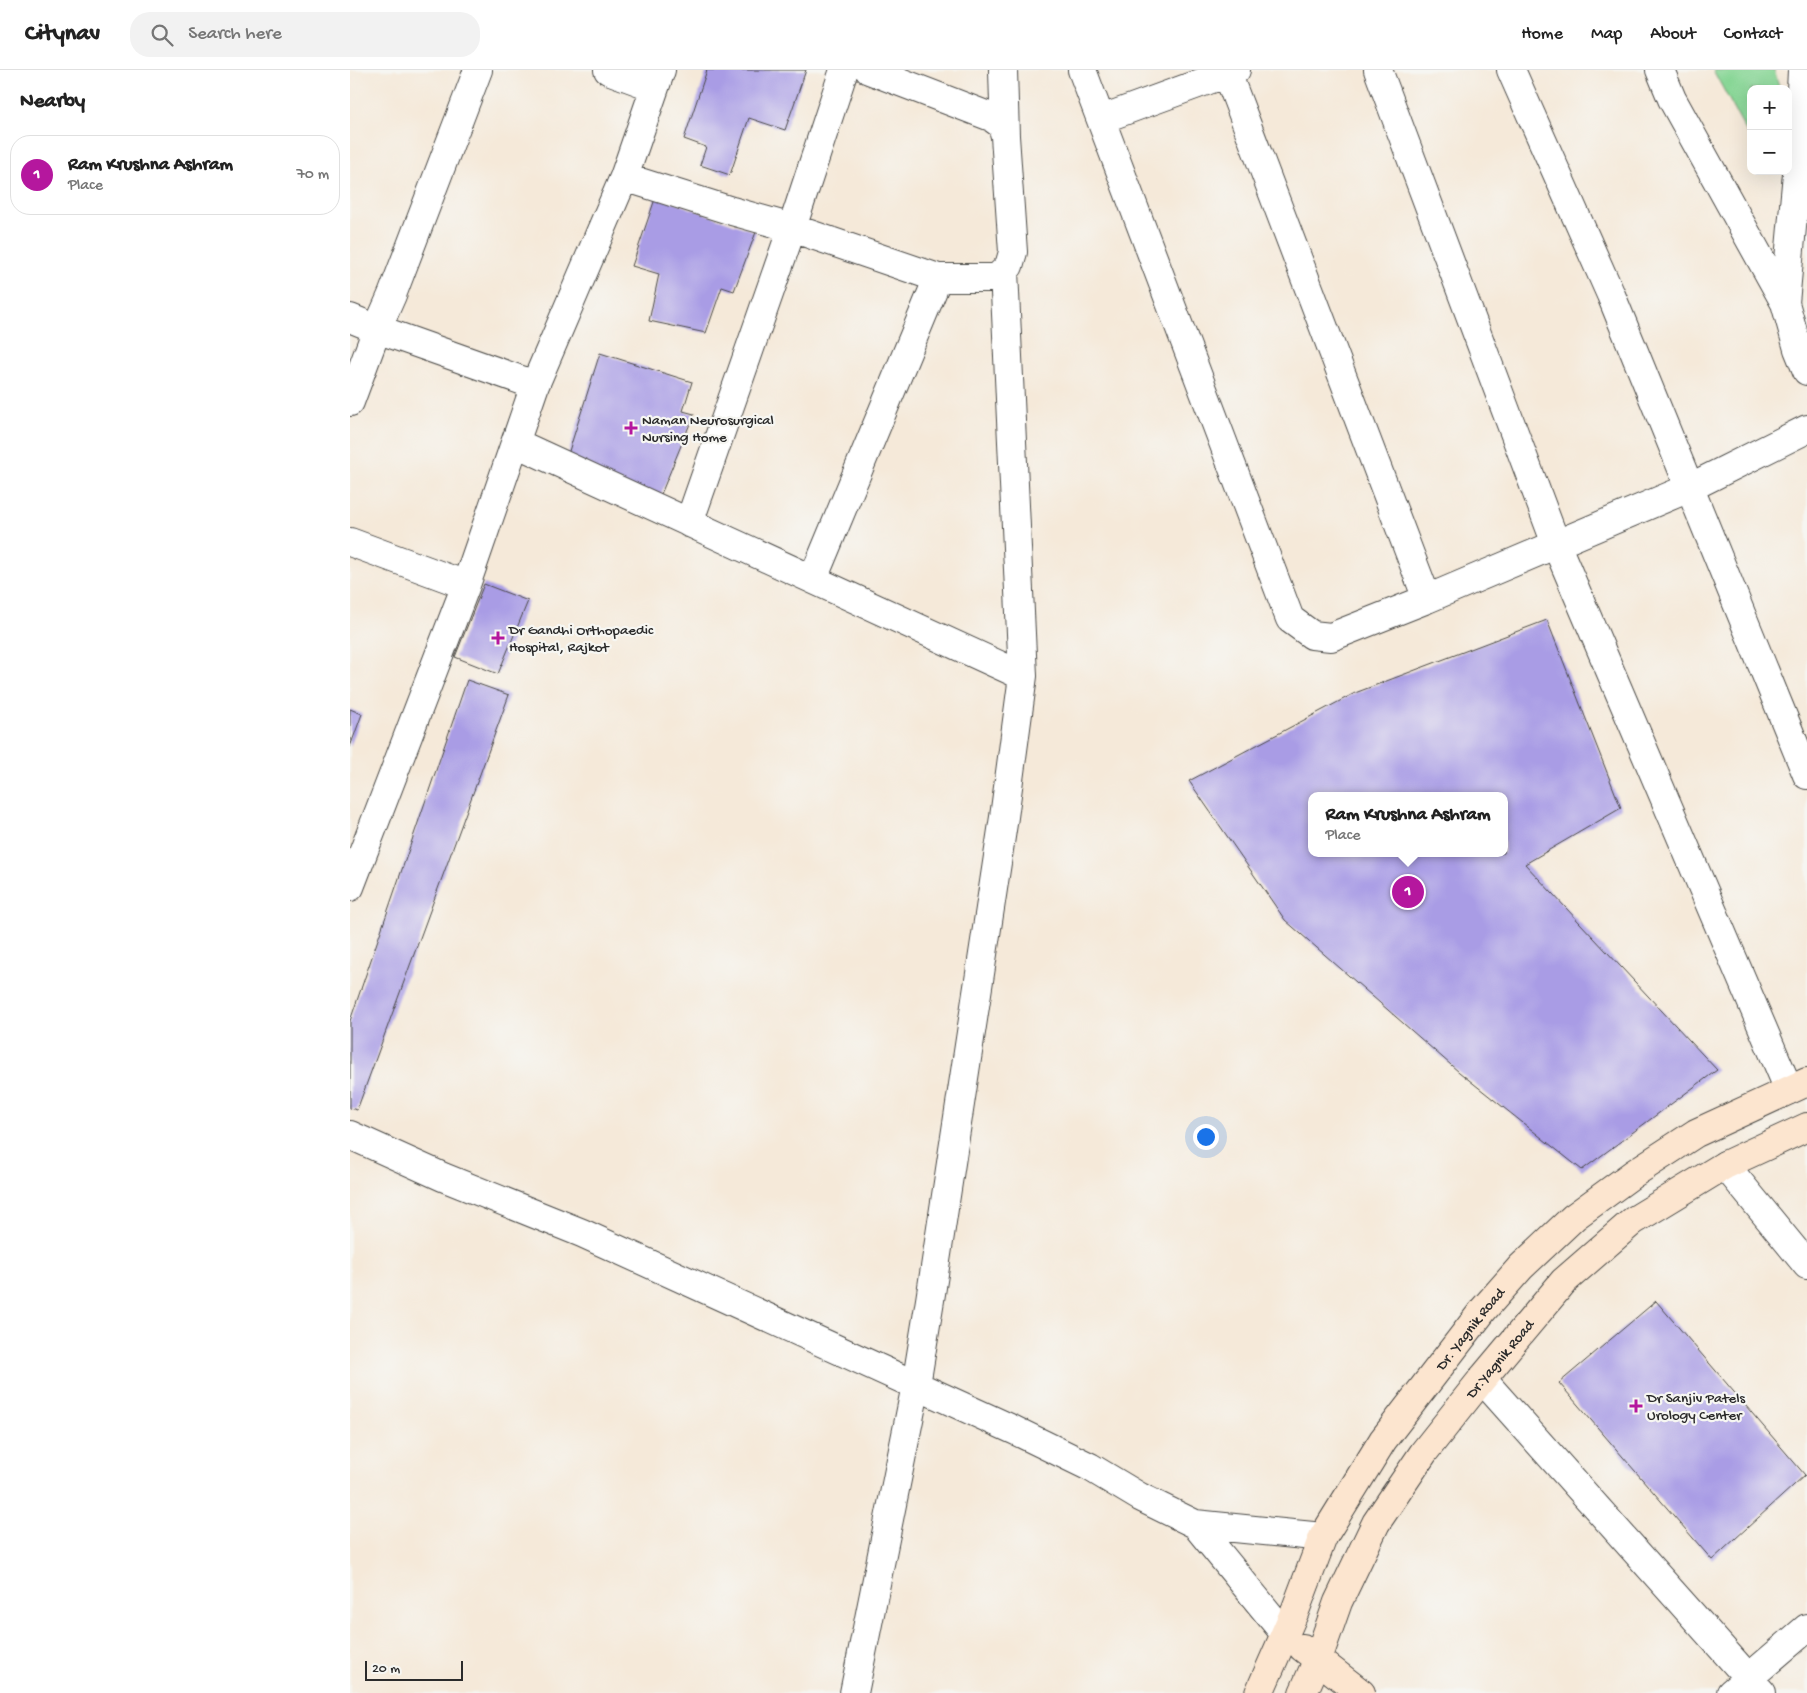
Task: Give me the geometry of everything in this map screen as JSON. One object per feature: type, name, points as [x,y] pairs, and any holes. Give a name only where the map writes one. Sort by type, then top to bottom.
[{"type":"street","points":[[350,402],[478,70]]},
{"type":"street","points":[[350,887],[466,585],[535,385],[624,177],[658,78],[608,70]]},
{"type":"street","points":[[689,523],[792,228],[844,70]]},
{"type":"street","points":[[869,70],[991,117],[1002,125],[1005,136]]},
{"type":"street","points":[[624,177],[792,228],[938,278],[997,278],[1009,266],[1014,252],[1005,136],[1003,70]]},
{"type":"street","points":[[1082,70],[1290,619],[1312,636],[1331,637],[1427,599],[1689,488],[1807,429]]},
{"type":"street","points":[[1378,70],[1556,544],[1798,1086]]},
{"type":"street","points":[[1511,70],[1611,295],[1807,775]]},
{"type":"street","points":[[1660,70],[1672,99],[1785,303],[1798,349],[1807,370]]},
{"type":"street","points":[[1785,303],[1797,173],[1802,70]]},
{"type":"street","points":[[1102,119],[1230,71],[1427,599]]},
{"type":"street","points":[[854,1693],[916,1385],[998,856],[1023,676],[1004,271]]},
{"type":"street","points":[[813,580],[938,278]]},
{"type":"street","points":[[350,318],[535,385]]},
{"type":"street","points":[[516,443],[1023,676]]},
{"type":"street","points":[[350,542],[466,585]]},
{"type":"street","name":"Dr. Yagnik Road","points":[[1263,1683],[1295,1611],[1323,1537],[1383,1440],[1484,1309],[1521,1267],[1574,1217],[1696,1133],[1798,1086]]},
{"type":"street","name":"Dr.Yagnik Road","points":[[1303,1693],[1318,1659],[1338,1602],[1376,1523],[1424,1452],[1564,1281],[1633,1221],[1725,1165],[1807,1127]]},
{"type":"street","points":[[350,1135],[443,1177],[582,1233],[916,1385],[1090,1467],[1140,1497],[1194,1524],[1323,1537]]},
{"type":"street","points":[[1725,1165],[1807,1265]]},
{"type":"street","points":[[1482,1379],[1747,1688],[1807,1628]]},
{"type":"street","points":[[1194,1524],[1284,1634],[1361,1693]]},
{"type":"street","points":[[1263,1683],[1291,1693]]},
{"type":"green space","points":[[1713,70],[1774,70],[1779,85],[1747,85],[1747,133]]},
{"type":"building","points":[[707,70],[806,70],[785,130],[749,118],[730,175],[700,165],[706,147],[684,139]]},
{"type":"building","points":[[656,196],[756,232],[734,291],[722,287],[706,333],[649,321],[659,274],[632,266]]},
{"type":"building","points":[[600,353],[692,382],[683,411],[694,414],[659,499],[563,470]]},
{"type":"building","points":[[484,584],[528,601],[498,674],[455,657]]},
{"type":"building","points":[[1547,620],[1621,808],[1525,864],[1717,1070],[1582,1170],[1459,1072],[1285,920],[1189,781],[1355,693]]},
{"type":"building","points":[[467,680],[509,695],[357,1110],[350,1108],[350,1021]]},
{"type":"building","points":[[350,709],[362,714],[350,747]]},
{"type":"building","points":[[1656,1301],[1805,1475],[1712,1560],[1559,1383]]},
{"type":"place","name":"Naman Neurosurgical Nursing Home","points":[[631,428]]},
{"type":"place","name":"Dr Gandhi Orthopaedic Hospital, Rajkot","points":[[498,638]]},
{"type":"place","name":"Ram Krushna Ashram","points":[[1408,892]]},
{"type":"place","name":"Dr Sanjiv Patels Urology Center","points":[[1636,1406]]}]
